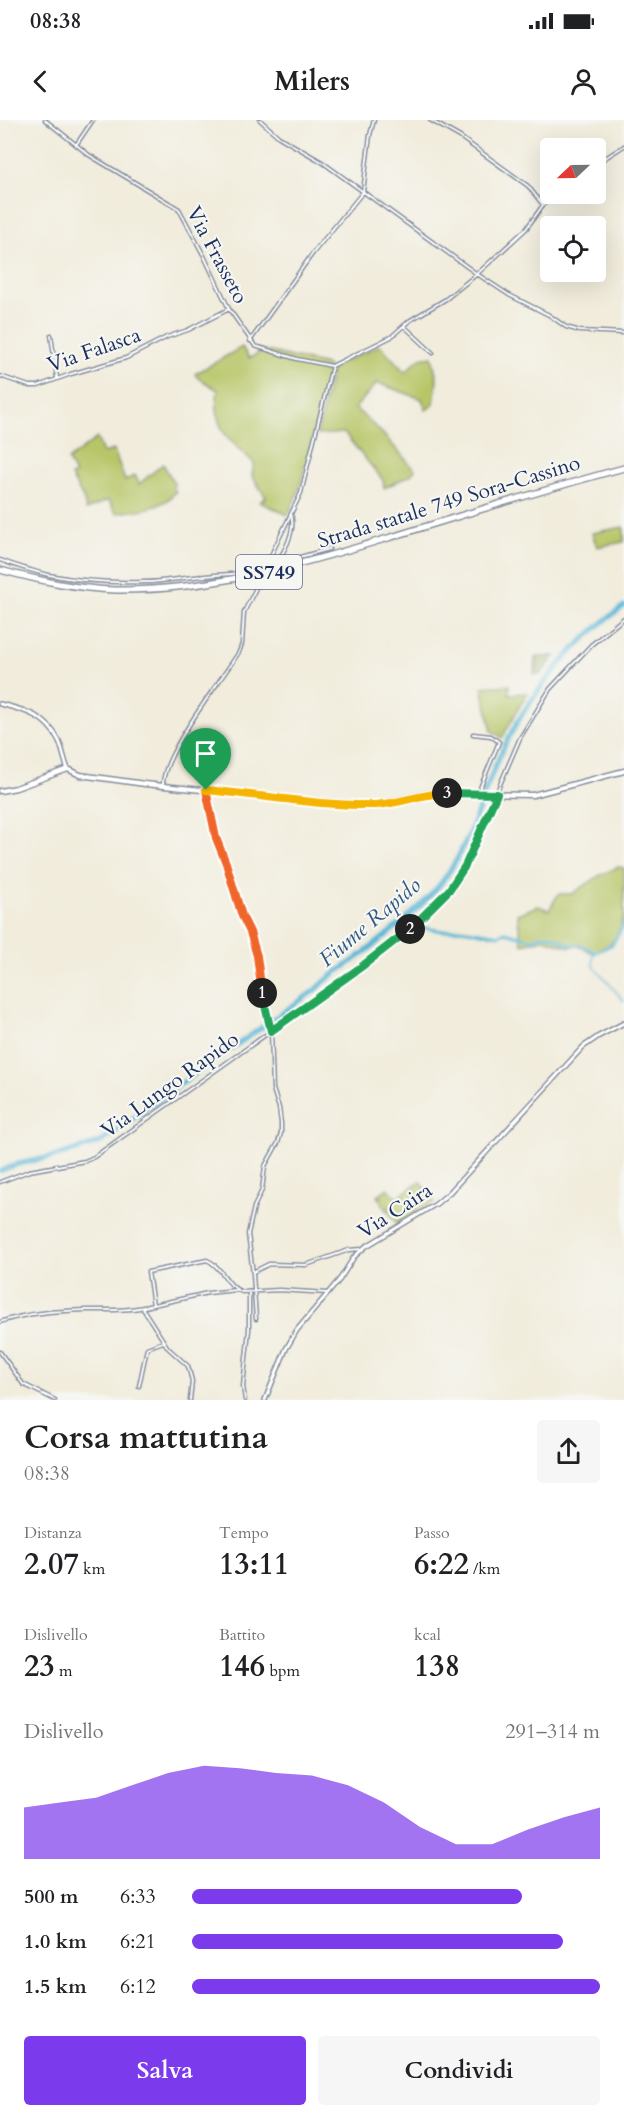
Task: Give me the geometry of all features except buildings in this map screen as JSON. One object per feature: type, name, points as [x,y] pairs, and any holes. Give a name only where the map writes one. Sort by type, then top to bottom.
[{"type":"highway","name":"Strada statale 749 Sora-Cassino","points":[[0,568],[11,573],[60,584],[116,590],[168,588],[235,578],[319,559],[576,480],[624,468]]},
{"type":"main road","points":[[0,791],[16,788],[68,769],[80,775],[163,786],[286,799],[376,805],[428,793],[534,795],[624,771]]},
{"type":"street","name":"Via Frasseto","points":[[45,120],[76,145],[179,209],[229,309],[250,341]]},
{"type":"street","points":[[76,145],[93,120]]},
{"type":"street","points":[[260,120],[279,137],[322,162],[509,295],[549,315],[566,327],[580,331],[624,333]]},
{"type":"street","points":[[374,120],[363,192],[313,253],[250,341],[262,350],[332,366],[391,337],[409,321],[446,299],[489,265],[526,229],[543,205],[528,186],[460,137],[430,120]]},
{"type":"street","points":[[606,158],[624,146]]},
{"type":"street","name":"Via Falasca","points":[[0,376],[28,386],[38,386],[57,378],[126,358],[229,309]]},
{"type":"street","points":[[404,326],[433,353]]},
{"type":"street","points":[[51,335],[57,378]]},
{"type":"street","points":[[163,786],[163,777],[181,737],[239,652],[243,639],[242,618],[301,493],[332,366]]},
{"type":"street","points":[[0,560],[49,575],[145,582],[259,569],[274,562],[291,534],[293,521],[291,514]]},
{"type":"street","points":[[274,562],[278,563],[328,549],[330,546],[324,538]]},
{"type":"street","name":"Via Lungo Rapido","points":[[0,1182],[29,1171],[85,1161],[94,1157],[406,932],[449,890],[465,866],[520,738],[550,689],[591,645],[624,618]]},
{"type":"street","points":[[0,705],[28,711],[47,724],[59,741],[68,769]]},
{"type":"street","points":[[473,734],[491,736],[499,742],[480,793]]},
{"type":"street","points":[[206,790],[216,838],[255,948],[264,1006],[271,1029],[273,1089],[279,1108],[281,1133],[265,1166],[262,1190],[249,1227],[248,1244],[253,1272],[256,1319]]},
{"type":"street","name":"Via Caira","points":[[265,1400],[291,1340],[329,1293],[354,1257],[450,1193],[583,1047],[624,1023]]},
{"type":"street","points":[[253,1272],[269,1264],[306,1265],[349,1250],[363,1249]]},
{"type":"street","points":[[153,1305],[148,1272],[190,1263],[211,1261],[236,1290]]},
{"type":"street","points":[[0,1322],[15,1316],[33,1314],[142,1308],[208,1293],[236,1290],[329,1293]]},
{"type":"street","points":[[245,1400],[243,1386],[249,1330],[249,1292]]},
{"type":"street","points":[[142,1308],[163,1342],[188,1366],[192,1381],[190,1400]]},
{"type":"street","points":[[139,1386],[147,1348],[163,1342]]},
{"type":"street","points":[[0,1352],[23,1384],[55,1400]]},
{"type":"green space","points":[[380,345],[405,372],[420,358],[432,356],[437,379],[434,404],[426,410],[422,399],[377,383],[355,408],[383,434],[415,470],[411,475],[384,488],[383,480],[344,433],[317,435],[333,367]]},
{"type":"green space","points":[[242,347],[249,358],[258,354],[258,349],[326,365],[330,370],[299,490],[288,515],[260,502],[266,497],[252,476],[254,463],[230,439],[220,424],[217,415],[218,390],[195,374]]},
{"type":"green space","points":[[97,438],[103,453],[114,450],[125,481],[135,475],[139,484],[163,464],[174,483],[173,489],[176,491],[157,506],[141,510],[116,513],[108,500],[86,510],[84,500],[71,476],[75,474],[68,460]]},
{"type":"green space","points":[[624,527],[624,542],[597,547],[592,533]]},
{"type":"green space","points":[[555,656],[541,674],[534,674],[535,657]]},
{"type":"green space","points":[[509,685],[509,694],[527,693],[502,738],[492,731],[482,687]]},
{"type":"green space","points":[[618,867],[624,868],[624,920],[619,933],[609,945],[593,953],[578,946],[570,947],[544,939],[522,944],[517,914],[538,906],[549,910],[560,894],[572,894],[599,876]]},
{"type":"green space","points":[[420,1181],[435,1202],[397,1224],[377,1196],[388,1188],[396,1198]]},
{"type":"waterway","name":"Fiume Rapido","points":[[0,1171],[101,1142],[318,988],[409,916],[430,896],[455,863],[468,837],[504,747],[531,701],[547,679],[583,640],[624,606]]},
{"type":"waterway","points":[[393,928],[419,927],[443,931],[461,929],[499,935],[505,932],[534,940],[540,935],[550,935],[571,945],[581,945],[596,952],[612,945],[624,924]]},
{"type":"waterway","points":[[596,952],[593,956],[593,965],[624,1001]]},
{"type":"route","points":[[206,790],[286,799],[376,805],[428,793],[497,794],[465,866],[437,904],[361,967],[271,1031],[264,1006],[257,956],[216,838],[206,790]]}]
